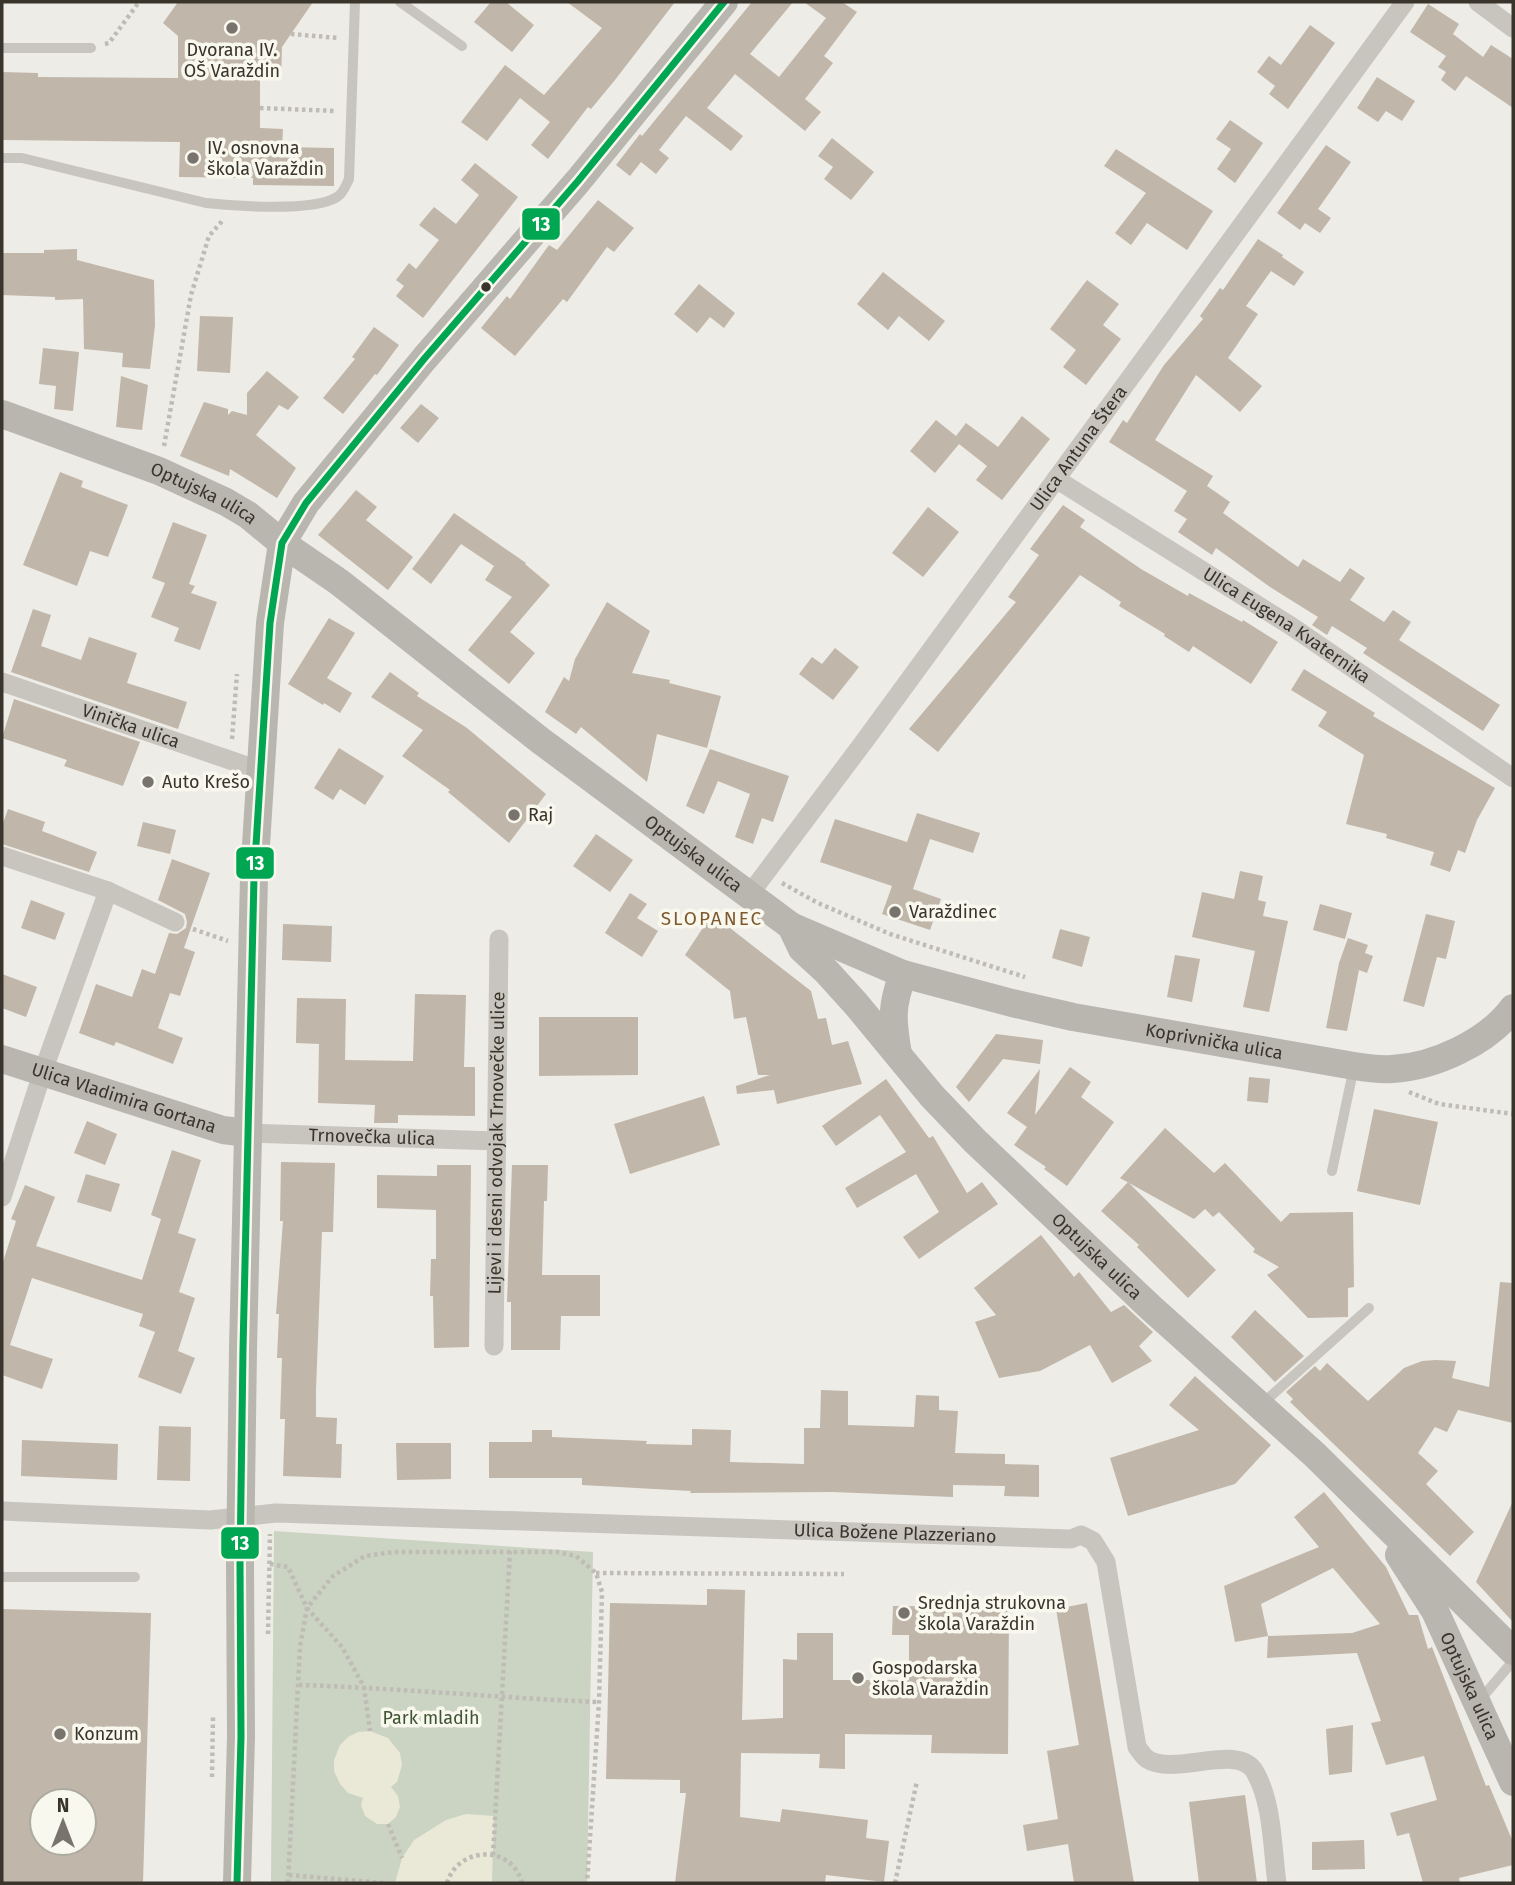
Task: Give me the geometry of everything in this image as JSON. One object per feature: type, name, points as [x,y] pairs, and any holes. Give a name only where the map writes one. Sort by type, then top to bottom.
[{"type":"main road","points":[[237,1883],[242,1737],[242,1517],[248,1133],[259,770],[270,623],[282,543],[306,503],[578,181],[724,2]]},
{"type":"main road","name":"Optujska ulica","points":[[2,414],[159,471],[248,514],[282,543],[339,582],[541,741],[791,926],[903,974]]},
{"type":"main road","name":"Optujska ulica","points":[[791,926],[802,949],[849,996],[899,1057],[975,1141],[1150,1307],[1349,1489],[1513,1651]]},
{"type":"main road","points":[[899,1057],[892,1020],[894,1001],[903,974]]},
{"type":"main road","name":"Koprivnička ulica","points":[[903,974],[953,989],[1073,1017],[1354,1066],[1391,1070],[1441,1059],[1453,1053],[1488,1032],[1513,1008]]},
{"type":"main road","name":"Ulica Vladimira Gortana","points":[[2,1059],[223,1130],[248,1133]]},
{"type":"main road","name":"Optujska ulica","points":[[1349,1489],[1408,1566],[1435,1611],[1513,1782]]},
{"type":"street","name":"Ulica Antuna Štera","points":[[749,895],[874,729],[1405,2]]},
{"type":"street","points":[[1478,2],[1513,28]]},
{"type":"street","name":"Ulica Eugena Kvaternika","points":[[1056,479],[1291,626],[1513,778]]},
{"type":"street","name":"Vinička ulica","points":[[2,682],[259,770]]},
{"type":"street","points":[[2,856],[108,891],[175,922]]},
{"type":"street","points":[[2,1197],[108,891]]},
{"type":"street","name":"Lijevi i desni odvojak Trnovečke ulice","points":[[494,1346],[499,939]]},
{"type":"street","name":"Trnovečka ulica","points":[[248,1133],[497,1141]]},
{"type":"street","name":"Ulica Božene Plazzeriano","points":[[2,1511],[210,1520],[276,1513],[1071,1539],[1081,1535],[1093,1541],[1105,1562],[1137,1747],[1146,1758],[1164,1765],[1235,1758],[1253,1769],[1265,1798],[1277,1883]]},
{"type":"lane","points":[[2,158],[22,158],[206,203],[236,206],[319,205],[340,196],[349,179],[355,2]]},
{"type":"lane","points":[[400,2],[462,46]]},
{"type":"lane","points":[[2,47],[91,48]]},
{"type":"lane","points":[[1332,1171],[1354,1066]]},
{"type":"lane","points":[[1261,1406],[1369,1308]]},
{"type":"lane","points":[[2,1577],[135,1577]]},
{"type":"lane","points":[[1478,1702],[1513,1661]]},
{"type":"path","points":[[91,48],[109,43],[139,2]]},
{"type":"path","points":[[291,34],[354,38]]},
{"type":"path","points":[[260,108],[350,112]]},
{"type":"path","points":[[159,471],[191,295],[209,236],[236,206]]},
{"type":"path","points":[[231,742],[237,674]]},
{"type":"path","points":[[175,922],[228,942]]},
{"type":"path","points":[[1391,1070],[1410,1095],[1439,1104],[1513,1114]]},
{"type":"path","points":[[493,1854],[510,1551]]},
{"type":"path","points":[[288,1883],[300,1646],[307,1608],[333,1576],[365,1556],[394,1552],[510,1551],[557,1552],[576,1556],[596,1573],[602,1592],[599,1702],[587,1883]]},
{"type":"path","points":[[270,1564],[288,1567],[307,1608],[342,1647],[364,1687],[370,1731]]},
{"type":"path","points":[[596,1573],[844,1574]]},
{"type":"path","points":[[299,1685],[599,1702]]},
{"type":"path","points":[[895,1883],[917,1781]]},
{"type":"path","points":[[388,1824],[401,1858]]},
{"type":"path","points":[[447,1883],[449,1875],[463,1860],[475,1854],[493,1854],[505,1859],[514,1867],[522,1883]]},
{"type":"path","points":[[289,1875],[383,1883]]},
{"type":"green space","name":"Park mladih","points":[[274,1531],[593,1552],[587,1883],[271,1883]]},
{"type":"shaded area","points":[[370,1731],[388,1738],[400,1753],[402,1765],[397,1782],[391,1787],[398,1796],[400,1807],[396,1817],[388,1824],[377,1824],[365,1816],[361,1805],[363,1798],[348,1793],[334,1771],[334,1760],[340,1745],[358,1732]]},
{"type":"shaded area","points":[[466,1814],[494,1816],[492,1883],[395,1883],[402,1858],[414,1840],[446,1820]]},
{"type":"building","points":[[178,2],[313,2],[282,47],[281,80],[260,80],[260,128],[283,129],[282,147],[334,148],[334,186],[253,185],[253,178],[179,177],[180,142],[2,140],[2,72],[38,73],[38,77],[178,78],[178,36],[163,23]]},
{"type":"building","points":[[491,2],[506,2],[534,25],[512,52],[474,22]]},
{"type":"building","points":[[567,2],[675,2],[615,80],[591,109],[588,107],[548,159],[531,145],[550,122],[520,98],[487,141],[461,122],[505,65],[544,95],[602,28]]},
{"type":"building","points":[[752,2],[793,2],[750,54],[779,77],[826,18],[804,2],[842,2],[857,12],[824,56],[833,63],[805,99],[821,112],[805,131],[735,74],[707,108],[743,136],[731,151],[686,116],[659,150],[669,158],[656,174],[641,162],[630,176],[616,165]]},
{"type":"building","points":[[1428,4],[1459,24],[1453,34],[1483,57],[1491,45],[1513,59],[1513,108],[1466,76],[1455,91],[1441,80],[1446,72],[1438,67],[1446,56],[1410,32]]},
{"type":"building","points":[[1310,25],[1335,43],[1288,109],[1269,94],[1275,86],[1257,72],[1269,56],[1281,65]]},
{"type":"building","points":[[1377,77],[1415,101],[1402,121],[1386,111],[1378,122],[1357,108]]},
{"type":"building","points":[[1230,120],[1263,143],[1235,183],[1217,169],[1231,149],[1216,139]]},
{"type":"building","points":[[832,138],[874,172],[851,200],[824,179],[833,167],[818,156]]},
{"type":"building","points":[[1326,145],[1351,162],[1318,209],[1331,218],[1320,233],[1305,223],[1300,230],[1277,213]]},
{"type":"building","points":[[1116,149],[1213,211],[1187,250],[1147,223],[1131,245],[1115,233],[1146,193],[1104,166]]},
{"type":"building","points":[[475,163],[518,197],[423,318],[396,296],[404,286],[396,280],[409,263],[416,269],[439,240],[419,225],[434,207],[456,224],[479,195],[461,180]]},
{"type":"building","points":[[598,200],[634,228],[614,252],[607,247],[567,302],[563,299],[515,356],[481,328],[507,296],[510,299],[549,245],[557,250]]},
{"type":"building","points":[[1258,239],[1304,272],[1294,286],[1271,271],[1246,306],[1258,314],[1228,358],[1262,386],[1240,412],[1196,375],[1155,440],[1213,476],[1207,486],[1230,502],[1223,513],[1298,567],[1303,559],[1340,582],[1350,568],[1365,578],[1350,600],[1384,622],[1393,610],[1411,622],[1399,640],[1500,705],[1483,731],[1363,653],[1367,648],[1332,626],[1327,635],[1312,625],[1318,617],[1216,548],[1212,555],[1178,532],[1187,519],[1174,511],[1187,491],[1109,442],[1123,420],[1127,423],[1164,365],[1203,319],[1200,316],[1220,288],[1223,290]]},
{"type":"building","points":[[77,249],[77,260],[154,280],[155,325],[150,369],[122,367],[123,353],[84,349],[83,299],[55,300],[55,297],[2,295],[2,253],[44,253],[44,250]]},
{"type":"building","points":[[883,272],[945,321],[929,341],[899,316],[888,330],[857,304]]},
{"type":"building","points":[[1087,280],[1119,304],[1103,325],[1121,339],[1086,385],[1063,367],[1076,350],[1050,329]]},
{"type":"building","points":[[699,284],[735,313],[724,328],[710,317],[697,333],[674,314]]},
{"type":"building","points":[[200,316],[233,317],[230,373],[197,371]]},
{"type":"building","points":[[374,327],[399,345],[343,414],[323,398],[355,359],[352,357]]},
{"type":"building","points":[[43,348],[79,352],[73,411],[54,409],[56,386],[39,384]]},
{"type":"building","points":[[267,371],[299,397],[288,410],[279,405],[256,435],[296,468],[277,498],[230,469],[229,476],[180,456],[204,402],[228,409],[228,415],[232,411],[247,415],[247,393]]},
{"type":"building","points":[[121,376],[148,385],[142,430],[116,427]]},
{"type":"building","points":[[421,404],[439,418],[418,443],[400,428]]},
{"type":"building","points":[[1022,416],[1050,439],[1002,500],[976,480],[987,466],[959,444],[935,473],[910,451],[936,420],[956,436],[966,423],[998,447]]},
{"type":"building","points":[[60,472],[83,481],[81,487],[128,505],[108,557],[90,551],[77,586],[23,565]]},
{"type":"building","points":[[356,490],[377,507],[366,520],[413,557],[388,590],[318,535]]},
{"type":"building","points":[[1063,505],[1085,520],[1080,527],[1141,569],[1188,596],[1189,593],[1242,622],[1243,620],[1278,642],[1251,684],[1193,646],[1189,652],[1119,606],[1121,602],[1080,575],[938,752],[909,729],[1016,602],[1008,597],[1039,555],[1030,549]]},
{"type":"building","points":[[928,507],[959,532],[923,577],[892,553]]},
{"type":"building","points":[[454,513],[526,563],[550,585],[510,632],[535,653],[509,684],[468,650],[512,597],[485,580],[494,566],[461,544],[431,584],[412,569]]},
{"type":"building","points":[[173,522],[207,535],[189,584],[195,586],[191,593],[217,602],[200,650],[174,641],[179,628],[151,617],[165,583],[152,578]]},
{"type":"building","points":[[607,602],[650,631],[632,673],[670,680],[669,683],[721,696],[707,748],[657,734],[647,782],[581,727],[576,734],[545,712],[564,677],[569,681],[575,659]]},
{"type":"building","points":[[33,609],[51,615],[41,646],[81,660],[89,637],[137,653],[127,683],[187,702],[178,729],[11,672]]},
{"type":"building","points":[[329,618],[355,633],[327,678],[352,693],[340,713],[288,684]]},
{"type":"building","points":[[835,648],[859,667],[833,700],[799,674],[812,657],[822,664]]},
{"type":"building","points":[[1304,669],[1375,713],[1373,716],[1495,788],[1477,820],[1465,853],[1458,850],[1450,872],[1430,865],[1434,852],[1386,838],[1387,834],[1346,824],[1364,755],[1318,726],[1327,712],[1291,690]]},
{"type":"building","points":[[390,672],[419,693],[417,696],[467,728],[546,794],[509,843],[448,792],[450,790],[402,756],[423,730],[371,697]]},
{"type":"building","points":[[14,699],[140,742],[123,786],[64,766],[67,760],[2,738]]},
{"type":"building","points":[[339,748],[384,776],[365,805],[340,789],[333,800],[314,788]]},
{"type":"building","points":[[710,749],[789,776],[773,822],[762,818],[753,844],[735,837],[750,794],[718,781],[704,814],[686,806]]},
{"type":"building","points":[[8,809],[45,822],[42,831],[97,852],[89,872],[2,844],[2,826]]},
{"type":"building","points":[[917,813],[980,833],[973,853],[930,839],[913,889],[941,899],[930,930],[882,914],[892,886],[820,862],[835,819],[907,842]]},
{"type":"building","points":[[143,822],[176,830],[170,854],[137,846]]},
{"type":"building","points":[[596,834],[633,860],[610,892],[573,866]]},
{"type":"building","points":[[172,859],[210,873],[184,948],[195,952],[180,996],[170,993],[158,1028],[183,1038],[173,1064],[116,1042],[114,1046],[79,1033],[96,984],[132,997],[142,969],[155,974],[169,933],[177,934],[186,928],[185,914],[158,900]]},
{"type":"building","points":[[1240,871],[1263,876],[1258,900],[1266,902],[1263,916],[1288,921],[1269,1012],[1243,1007],[1255,951],[1192,937],[1202,892],[1234,899]]},
{"type":"building","points":[[630,893],[647,904],[637,918],[658,931],[642,957],[605,933]]},
{"type":"building","points":[[31,900],[65,913],[55,940],[21,928]]},
{"type":"building","points":[[1320,904],[1352,913],[1345,939],[1313,930]]},
{"type":"building","points":[[712,914],[811,991],[818,1019],[826,1018],[832,1045],[848,1041],[862,1084],[777,1104],[774,1090],[737,1094],[736,1086],[770,1075],[758,1075],[746,1017],[734,1019],[730,991],[685,955]]},
{"type":"building","points":[[1426,914],[1455,921],[1446,959],[1437,957],[1424,1007],[1403,1001]]},
{"type":"building","points":[[283,924],[332,926],[331,962],[282,960]]},
{"type":"building","points":[[1060,929],[1090,937],[1082,967],[1052,958]]},
{"type":"building","points":[[1348,938],[1368,945],[1365,953],[1373,956],[1367,973],[1359,970],[1347,1031],[1326,1028],[1339,963]]},
{"type":"building","points":[[1175,955],[1200,959],[1192,1002],[1167,997]]},
{"type":"building","points":[[2,974],[37,987],[26,1017],[2,1008]]},
{"type":"building","points":[[415,994],[466,995],[464,1067],[475,1067],[475,1116],[398,1115],[398,1123],[374,1123],[375,1105],[318,1103],[319,1044],[296,1043],[297,998],[346,999],[345,1060],[413,1061]]},
{"type":"building","points":[[539,1017],[638,1017],[638,1075],[539,1076]]},
{"type":"building","points":[[996,1034],[1043,1040],[1040,1064],[1003,1059],[969,1102],[956,1087]]},
{"type":"building","points":[[1070,1067],[1091,1082],[1081,1097],[1114,1122],[1067,1186],[1044,1169],[1046,1167],[1014,1145],[1027,1127],[1007,1113],[1040,1069],[1035,1115]]},
{"type":"building","points":[[1249,1077],[1270,1079],[1268,1103],[1247,1101]]},
{"type":"building","points":[[886,1079],[929,1138],[933,1136],[967,1193],[982,1182],[998,1204],[919,1259],[903,1237],[939,1212],[916,1174],[857,1208],[845,1188],[906,1152],[880,1115],[836,1146],[822,1126]]},
{"type":"building","points":[[704,1096],[720,1145],[630,1174],[614,1124]]},
{"type":"building","points":[[1374,1109],[1438,1122],[1420,1205],[1357,1191]]},
{"type":"building","points":[[87,1121],[117,1134],[105,1165],[74,1153]]},
{"type":"building","points":[[1165,1128],[1214,1173],[1225,1163],[1281,1222],[1290,1213],[1353,1212],[1354,1287],[1348,1288],[1348,1317],[1308,1318],[1267,1275],[1279,1267],[1253,1252],[1255,1249],[1219,1212],[1213,1217],[1205,1209],[1194,1219],[1120,1178]]},
{"type":"building","points":[[172,1150],[201,1160],[178,1233],[196,1239],[179,1292],[195,1298],[178,1351],[195,1358],[181,1394],[138,1377],[155,1332],[139,1326],[143,1314],[32,1278],[10,1345],[53,1359],[42,1389],[2,1375],[2,1265],[16,1221],[11,1219],[25,1185],[55,1197],[36,1246],[142,1280],[161,1219],[151,1215]]},
{"type":"building","points":[[281,1162],[335,1163],[333,1232],[322,1232],[316,1417],[337,1418],[336,1444],[342,1444],[341,1478],[283,1476],[285,1419],[280,1419],[282,1358],[277,1358],[279,1314],[276,1314],[283,1221],[280,1221]]},
{"type":"building","points":[[437,1165],[471,1165],[469,1347],[434,1348],[433,1296],[430,1296],[431,1259],[436,1259],[436,1210],[377,1208],[377,1175],[437,1176]]},
{"type":"building","points":[[512,1165],[548,1165],[542,1275],[600,1275],[600,1316],[561,1316],[560,1350],[511,1350],[511,1302],[507,1302]]},
{"type":"building","points":[[86,1174],[120,1184],[111,1212],[77,1202]]},
{"type":"building","points":[[1128,1182],[1216,1270],[1188,1298],[1137,1247],[1139,1245],[1101,1211]]},
{"type":"building","points":[[1041,1235],[1074,1277],[1079,1272],[1111,1312],[1124,1305],[1153,1332],[1139,1346],[1152,1361],[1112,1383],[1090,1345],[1040,1371],[999,1378],[975,1322],[996,1315],[974,1288]]},
{"type":"building","points":[[1500,1282],[1513,1283],[1513,1423],[1458,1410],[1447,1432],[1435,1427],[1418,1453],[1438,1471],[1426,1484],[1474,1532],[1450,1556],[1290,1402],[1293,1399],[1286,1392],[1315,1366],[1320,1371],[1327,1363],[1368,1401],[1404,1368],[1422,1361],[1436,1360],[1456,1361],[1452,1378],[1489,1387]]},
{"type":"building","points":[[1255,1310],[1304,1356],[1275,1382],[1231,1337]]},
{"type":"building","points":[[1195,1376],[1271,1445],[1235,1484],[1128,1516],[1110,1458],[1199,1430],[1169,1405]]},
{"type":"building","points":[[821,1390],[848,1391],[848,1425],[914,1427],[916,1395],[939,1396],[939,1410],[958,1411],[955,1453],[1005,1454],[1005,1464],[1039,1465],[1039,1497],[1004,1496],[1005,1486],[953,1485],[953,1497],[833,1492],[690,1493],[691,1491],[582,1485],[582,1478],[489,1478],[489,1442],[532,1442],[532,1430],[552,1430],[552,1437],[692,1445],[692,1429],[731,1430],[730,1462],[804,1464],[804,1428],[820,1428]]},
{"type":"building","points":[[159,1426],[191,1427],[190,1481],[157,1480]]},
{"type":"building","points":[[22,1440],[118,1444],[117,1480],[21,1476]]},
{"type":"building","points":[[396,1443],[451,1443],[451,1479],[397,1480]]},
{"type":"building","points":[[1324,1492],[1386,1567],[1409,1615],[1418,1615],[1428,1649],[1432,1647],[1486,1786],[1489,1785],[1513,1842],[1513,1865],[1459,1878],[1460,1883],[1423,1883],[1409,1833],[1397,1836],[1390,1813],[1437,1800],[1424,1756],[1386,1765],[1371,1723],[1381,1721],[1357,1653],[1267,1658],[1268,1636],[1235,1642],[1224,1586],[1319,1547],[1294,1517]],"holes":[[[1333,1568],[1380,1624],[1352,1633],[1268,1636],[1261,1604]]]},
{"type":"building","points":[[1513,1501],[1513,1622],[1476,1582]]},
{"type":"building","points":[[707,1589],[745,1590],[742,1720],[783,1718],[783,1659],[797,1660],[797,1633],[833,1633],[833,1680],[909,1680],[909,1635],[892,1635],[893,1606],[1009,1607],[1008,1754],[931,1753],[932,1735],[845,1734],[845,1769],[819,1768],[820,1754],[741,1753],[740,1817],[780,1822],[782,1809],[868,1820],[866,1838],[889,1841],[884,1882],[826,1875],[825,1883],[675,1883],[686,1793],[680,1793],[680,1780],[606,1779],[610,1603],[707,1605]]},
{"type":"building","points":[[1087,1603],[1134,1883],[1074,1883],[1068,1844],[1027,1851],[1023,1825],[1058,1819],[1047,1751],[1079,1745],[1056,1609]]},
{"type":"building","points":[[2,1609],[151,1613],[143,1883],[2,1883]]},
{"type":"building","points":[[1353,1725],[1352,1772],[1329,1775],[1326,1729]]},
{"type":"building","points":[[1245,1795],[1257,1883],[1199,1883],[1189,1802]]},
{"type":"building","points":[[1364,1840],[1365,1869],[1312,1870],[1312,1842]]},
{"type":"transit line","name":"13","points":[[237,1883],[241,1737],[243,1349],[254,877],[270,623],[282,543],[306,503],[424,359],[578,181],[724,2]]},
{"type":"place","name":"Dvorana IV. OŠ Varaždin","points":[[232,28]]},
{"type":"place","name":"IV. osnovna škola Varaždin","points":[[193,158]]},
{"type":"place","name":"Auto Krešo","points":[[148,782]]},
{"type":"place","name":"Raj","points":[[514,815]]},
{"type":"place","name":"Varaždinec","points":[[895,912]]},
{"type":"place","name":"Srednja strukovna škola Varaždin","points":[[904,1613]]},
{"type":"place","name":"Gospodarska škola Varaždin","points":[[858,1678]]},
{"type":"place","name":"Konzum","points":[[60,1734]]},
{"type":"district","name":"SLOPANEC","points":[[712,918]]}]
